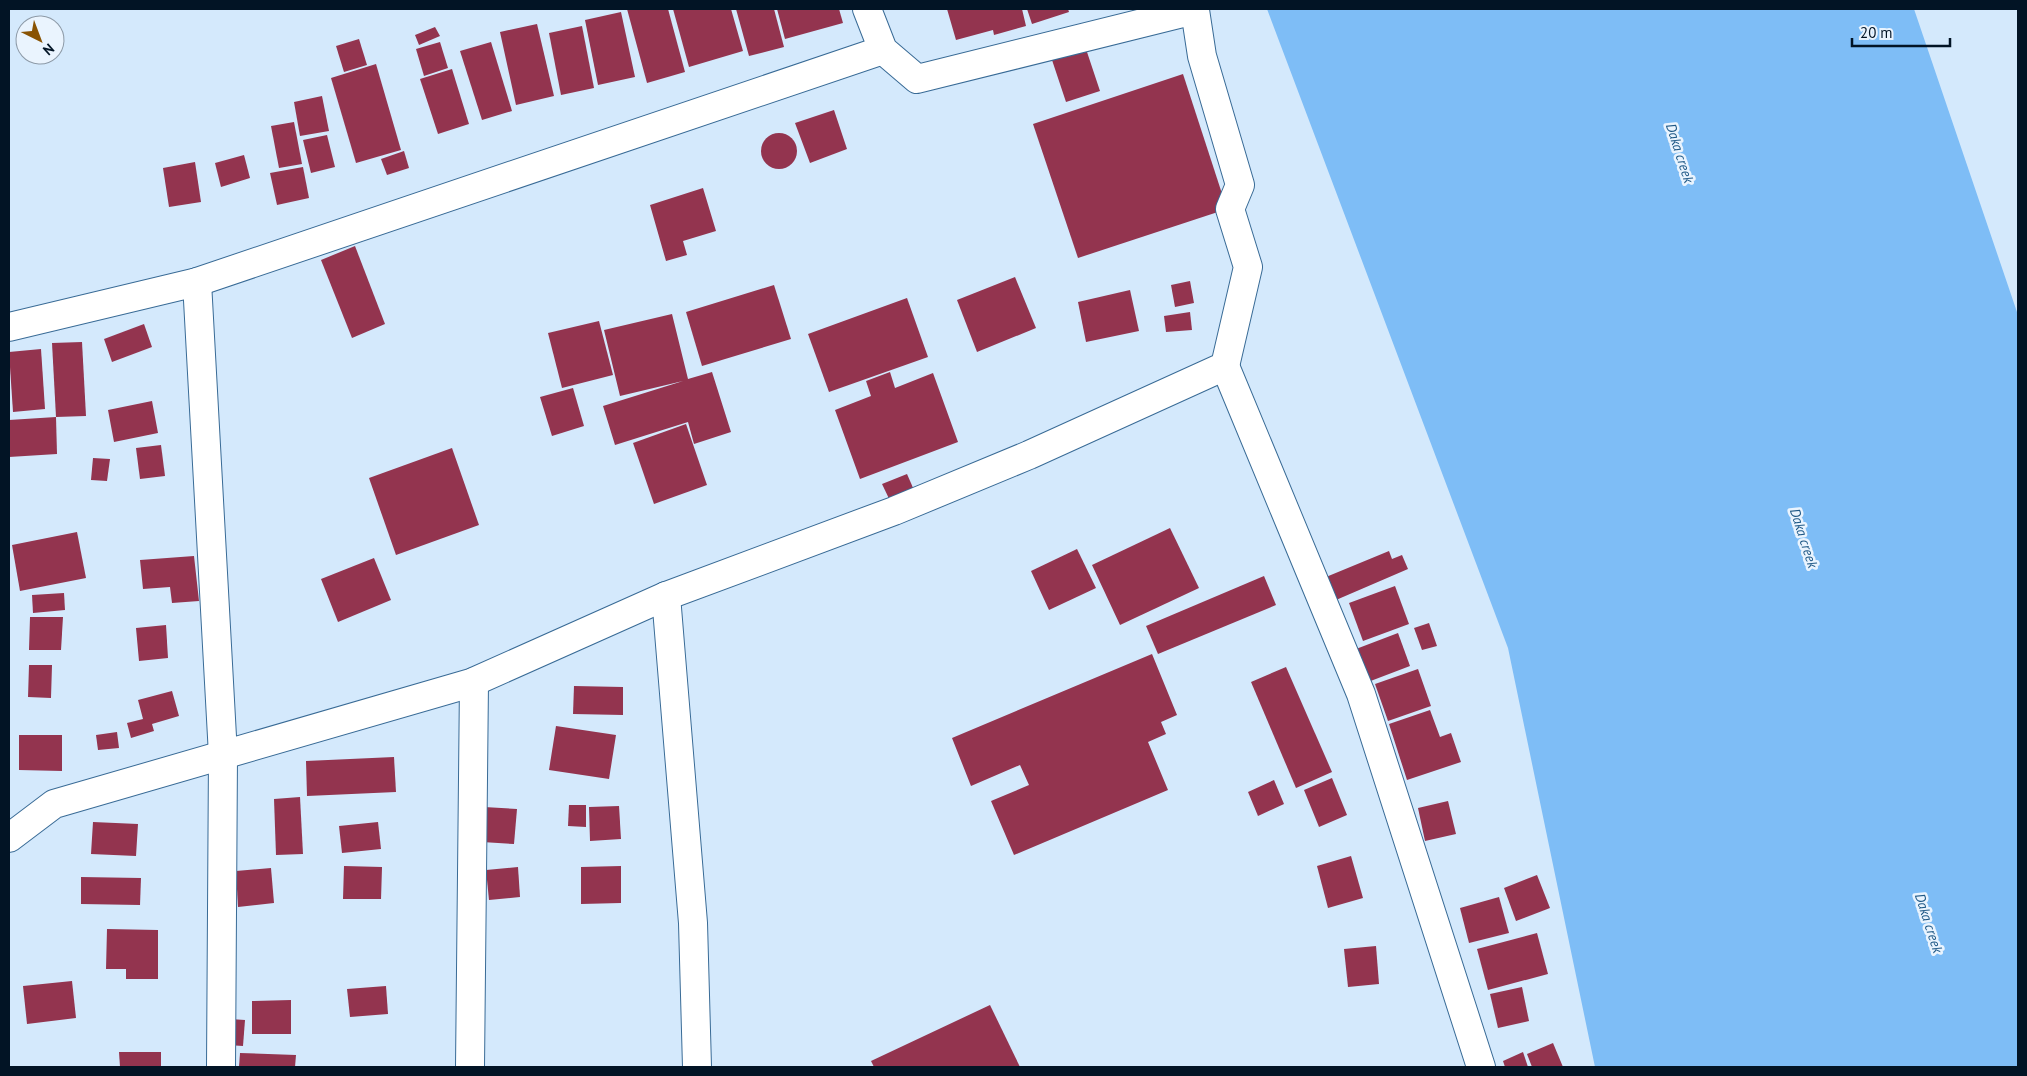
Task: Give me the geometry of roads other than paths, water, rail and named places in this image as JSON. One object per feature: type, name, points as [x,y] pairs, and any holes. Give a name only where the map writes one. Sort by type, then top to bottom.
[{"type":"street","points":[[867,9],[883,50],[917,80],[1195,10],[1202,56],[1240,185],[1230,209],[1248,267],[1226,366],[1361,694],[1481,1067]]},
{"type":"street","points":[[9,327],[196,282],[883,50]]},
{"type":"street","points":[[196,282],[223,755],[221,1067]]},
{"type":"street","points":[[9,838],[54,804],[474,682],[666,596],[894,511],[1029,454],[1226,366]]},
{"type":"street","points":[[666,596],[693,924],[697,1067]]},
{"type":"street","points":[[470,1067],[474,682]]},
{"type":"water","name":"Daka creek","points":[[1267,9],[1914,9],[2018,315],[2018,1067],[1595,1067],[1508,648]]}]
